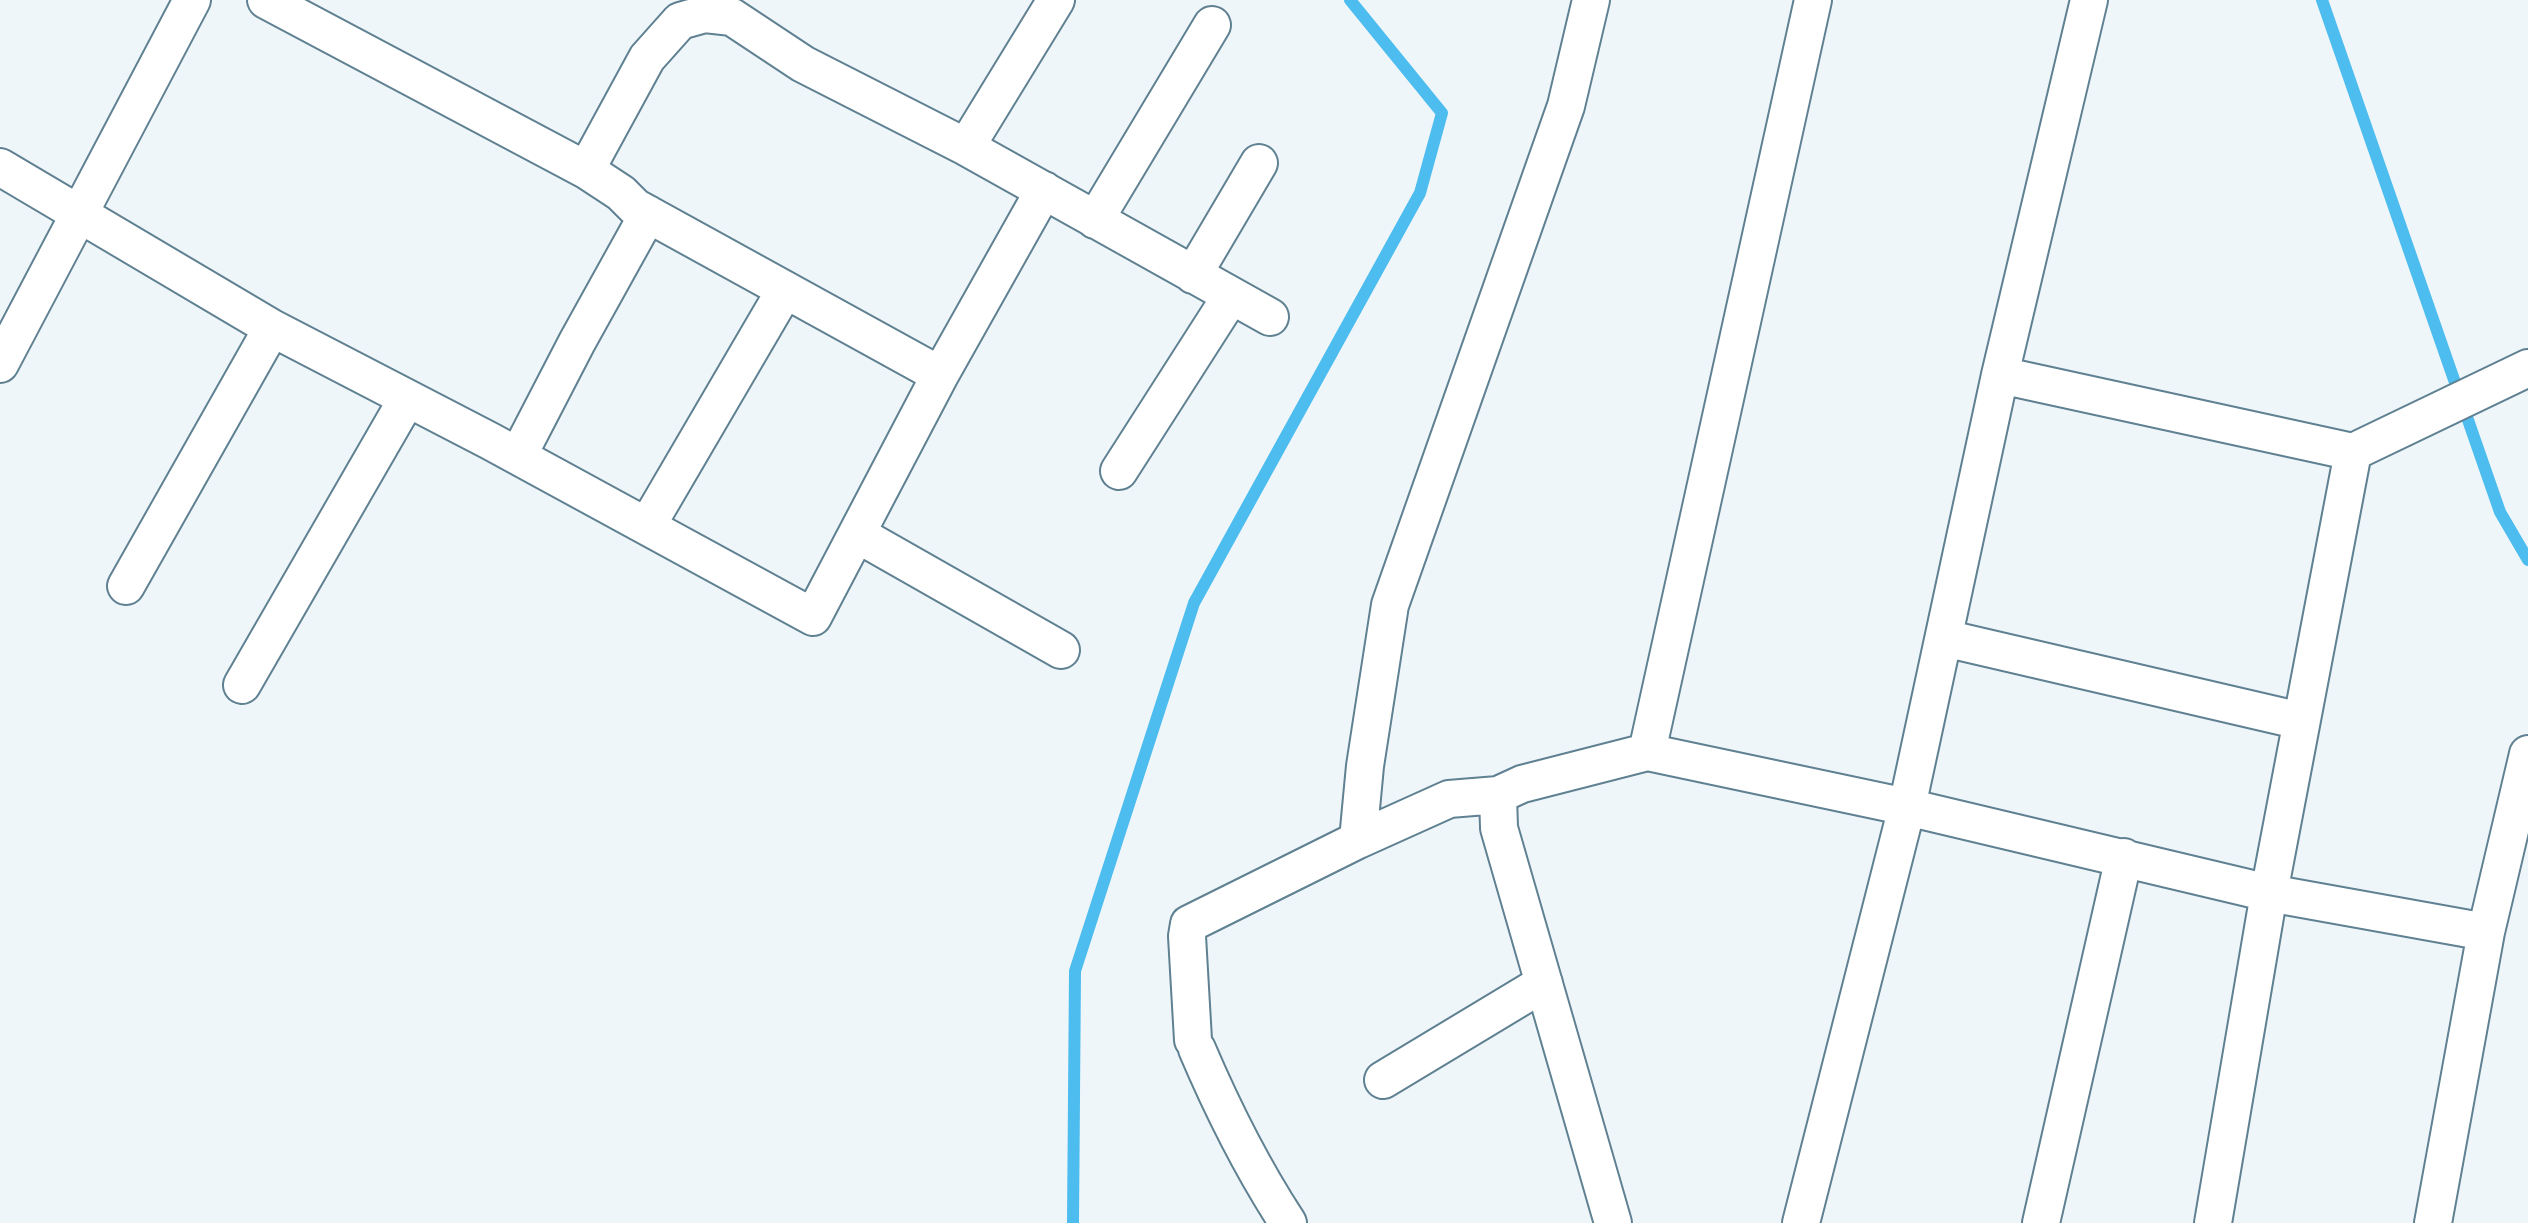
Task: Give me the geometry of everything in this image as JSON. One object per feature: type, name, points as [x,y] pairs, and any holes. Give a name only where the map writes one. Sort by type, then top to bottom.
[{"type":"street","points":[[0,364],[192,0]]},
{"type":"street","points":[[266,0],[586,170],[648,214],[940,375]]},
{"type":"street","points":[[966,147],[1056,0]]},
{"type":"street","points":[[1358,840],[1365,766],[1390,605],[1566,106],[1591,0]]},
{"type":"street","points":[[1647,752],[1813,0]]},
{"type":"street","points":[[1801,1223],[1907,807],[2000,375],[2089,0]]},
{"type":"street","points":[[586,170],[647,58],[680,21],[705,14],[732,17],[803,64],[966,147],[1270,317]]},
{"type":"street","points":[[1095,220],[1212,25]]},
{"type":"street","points":[[1193,275],[1259,163]]},
{"type":"street","points":[[0,167],[272,328],[518,456],[813,617],[940,375],[1044,190]]},
{"type":"street","points":[[518,456],[648,214]]},
{"type":"street","points":[[647,526],[785,290]]},
{"type":"street","points":[[1119,471],[1231,296]]},
{"type":"street","points":[[126,586],[272,328]]},
{"type":"street","points":[[2000,375],[2364,447],[2525,369]]},
{"type":"street","points":[[242,685],[407,399]]},
{"type":"street","points":[[2213,1223],[2301,721],[2364,447]]},
{"type":"street","points":[[857,534],[1061,650]]},
{"type":"street","points":[[1944,638],[2301,721]]},
{"type":"street","points":[[1288,1223],[1265,1188],[1218,1100],[1195,1045],[1187,936],[1189,924],[1358,840],[1449,799],[1498,795],[1522,784],[1647,752],[1907,807],[2269,893],[2486,932]]},
{"type":"street","points":[[2433,1223],[2486,932],[2528,754]]},
{"type":"street","points":[[1498,795],[1499,828],[1613,1223]]},
{"type":"street","points":[[2041,1223],[2124,857]]},
{"type":"street","points":[[1383,1080],[1544,983]]},
{"type":"waterway","points":[[1073,1223],[1075,971],[1194,603],[1420,193],[1442,113],[1350,0]]},
{"type":"waterway","points":[[2322,0],[2500,512],[2528,560]]}]
